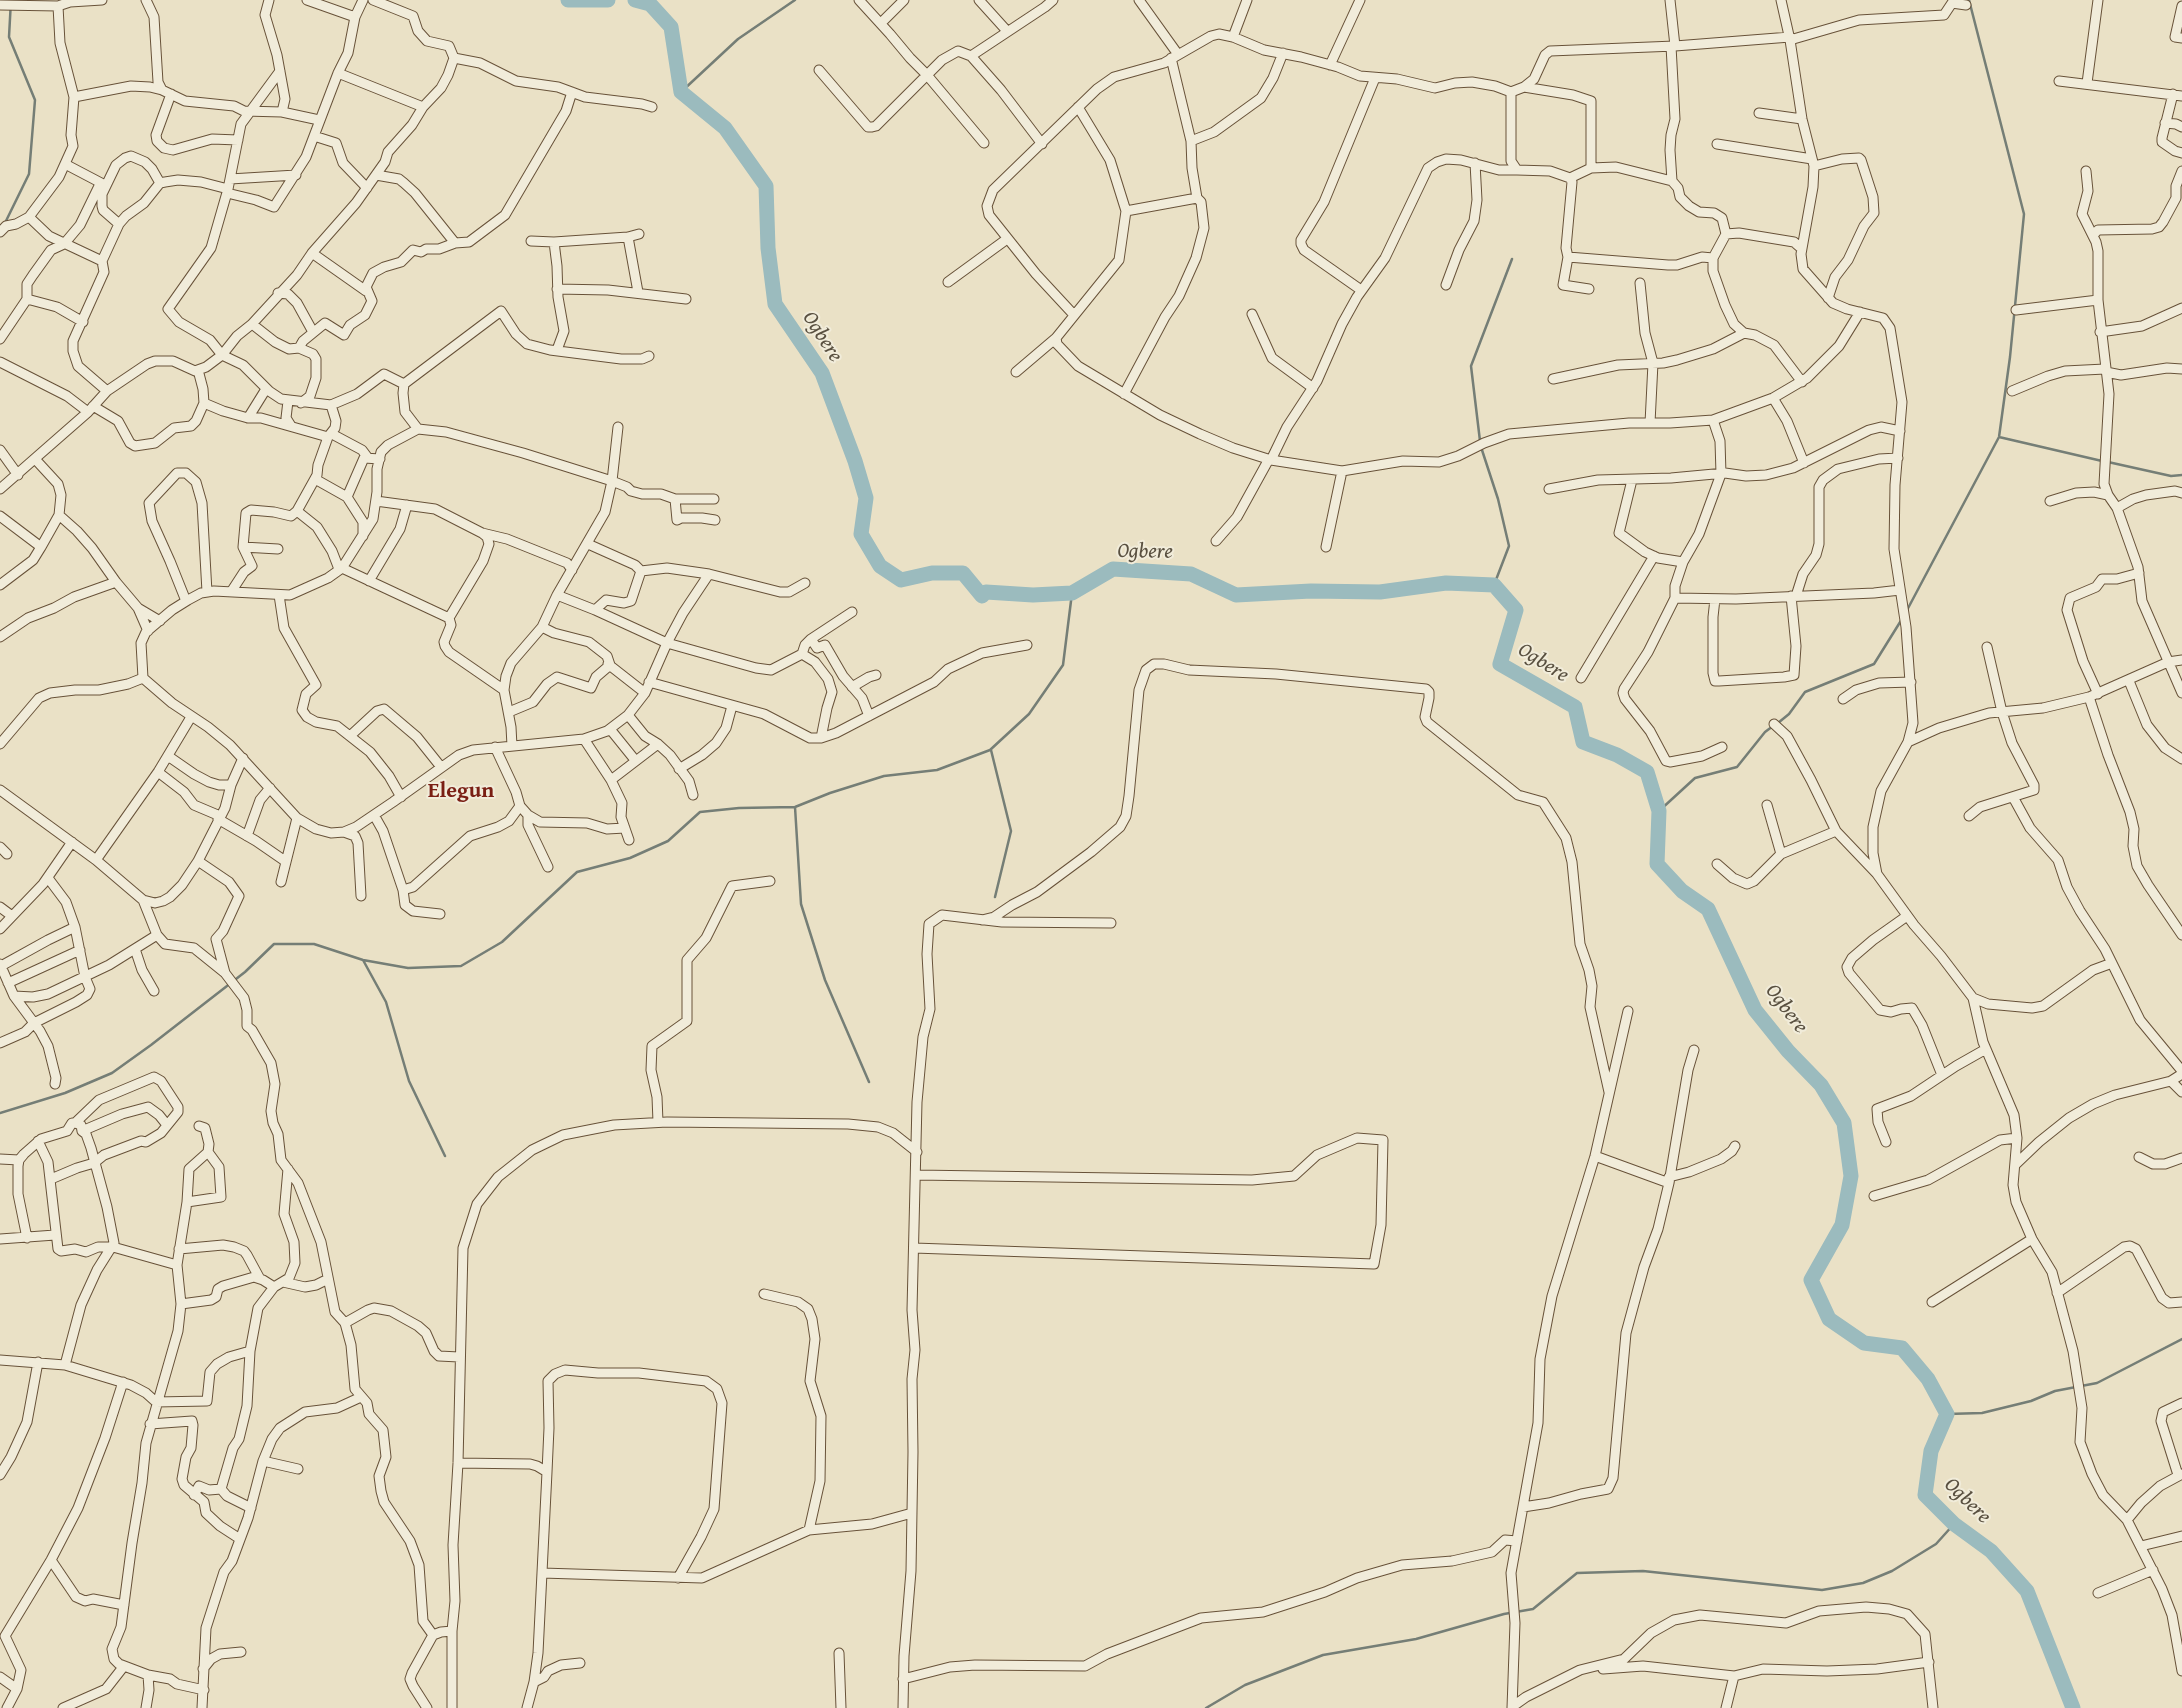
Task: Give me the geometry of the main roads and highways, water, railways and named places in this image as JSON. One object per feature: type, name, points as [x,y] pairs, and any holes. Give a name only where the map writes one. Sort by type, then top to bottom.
[{"type":"waterway","points":[[4,225],[29,174],[35,100],[9,37],[11,0]]},
{"type":"waterway","name":"Ogbere","points":[[568,0],[608,0]]},
{"type":"waterway","name":"Ogbere","points":[[635,0],[650,4],[671,27],[681,92],[725,128],[766,186],[768,248],[775,304],[822,373],[855,461],[866,498],[861,534],[880,566],[901,580],[932,573],[963,573],[982,596],[986,592],[1033,595],[1072,593],[1113,569],[1191,574],[1236,595],[1311,591],[1380,592],[1446,583],[1494,585],[1516,610],[1500,664],[1575,707],[1583,742],[1617,755],[1647,772],[1659,811],[1657,864],[1682,891],[1708,909],[1755,1010],[1788,1051],[1821,1085],[1844,1123],[1851,1176],[1842,1225],[1811,1280],[1829,1319],[1864,1343],[1902,1348],[1928,1379],[1947,1414],[1931,1451],[1925,1495],[1954,1524],[1991,1551],[2027,1591],[2073,1708]]},
{"type":"waterway","points":[[681,92],[738,39],[795,0]]},
{"type":"waterway","points":[[1906,612],[1999,437],[2010,357],[2024,214],[1969,0]]},
{"type":"waterway","points":[[1480,441],[1471,366],[1512,259]]},
{"type":"waterway","points":[[1999,437],[2102,461]]},
{"type":"waterway","points":[[1481,447],[1498,499],[1509,546],[1494,585]]},
{"type":"waterway","points":[[2108,462],[2171,476],[2182,475]]},
{"type":"waterway","points":[[0,1113],[65,1093],[112,1073],[245,972],[274,944],[314,944],[363,960],[408,968],[461,966],[502,942],[577,872],[630,858],[668,841],[700,812],[739,808],[795,807],[830,793],[884,776],[937,770],[990,750],[1029,714],[1063,665],[1072,593]]},
{"type":"waterway","points":[[1778,723],[1789,714],[1805,692],[1874,664],[1902,619]]},
{"type":"waterway","points":[[1659,811],[1695,778],[1737,767],[1765,732],[1773,726]]},
{"type":"waterway","points":[[991,750],[1011,831],[995,897]]},
{"type":"waterway","points":[[795,807],[801,904],[825,980],[869,1082]]},
{"type":"waterway","points":[[363,960],[386,1002],[409,1081],[445,1156]]},
{"type":"waterway","points":[[1947,1414],[1982,1413],[2031,1401],[2055,1391],[2097,1383],[2182,1339]]},
{"type":"waterway","points":[[1206,1708],[1245,1685],[1323,1655],[1416,1639],[1504,1614],[1533,1609],[1577,1573],[1643,1571],[1822,1590],[1863,1583],[1892,1571],[1936,1544],[1954,1524]]},
{"type":"district","name":"Elegun","points":[[461,791]]}]
